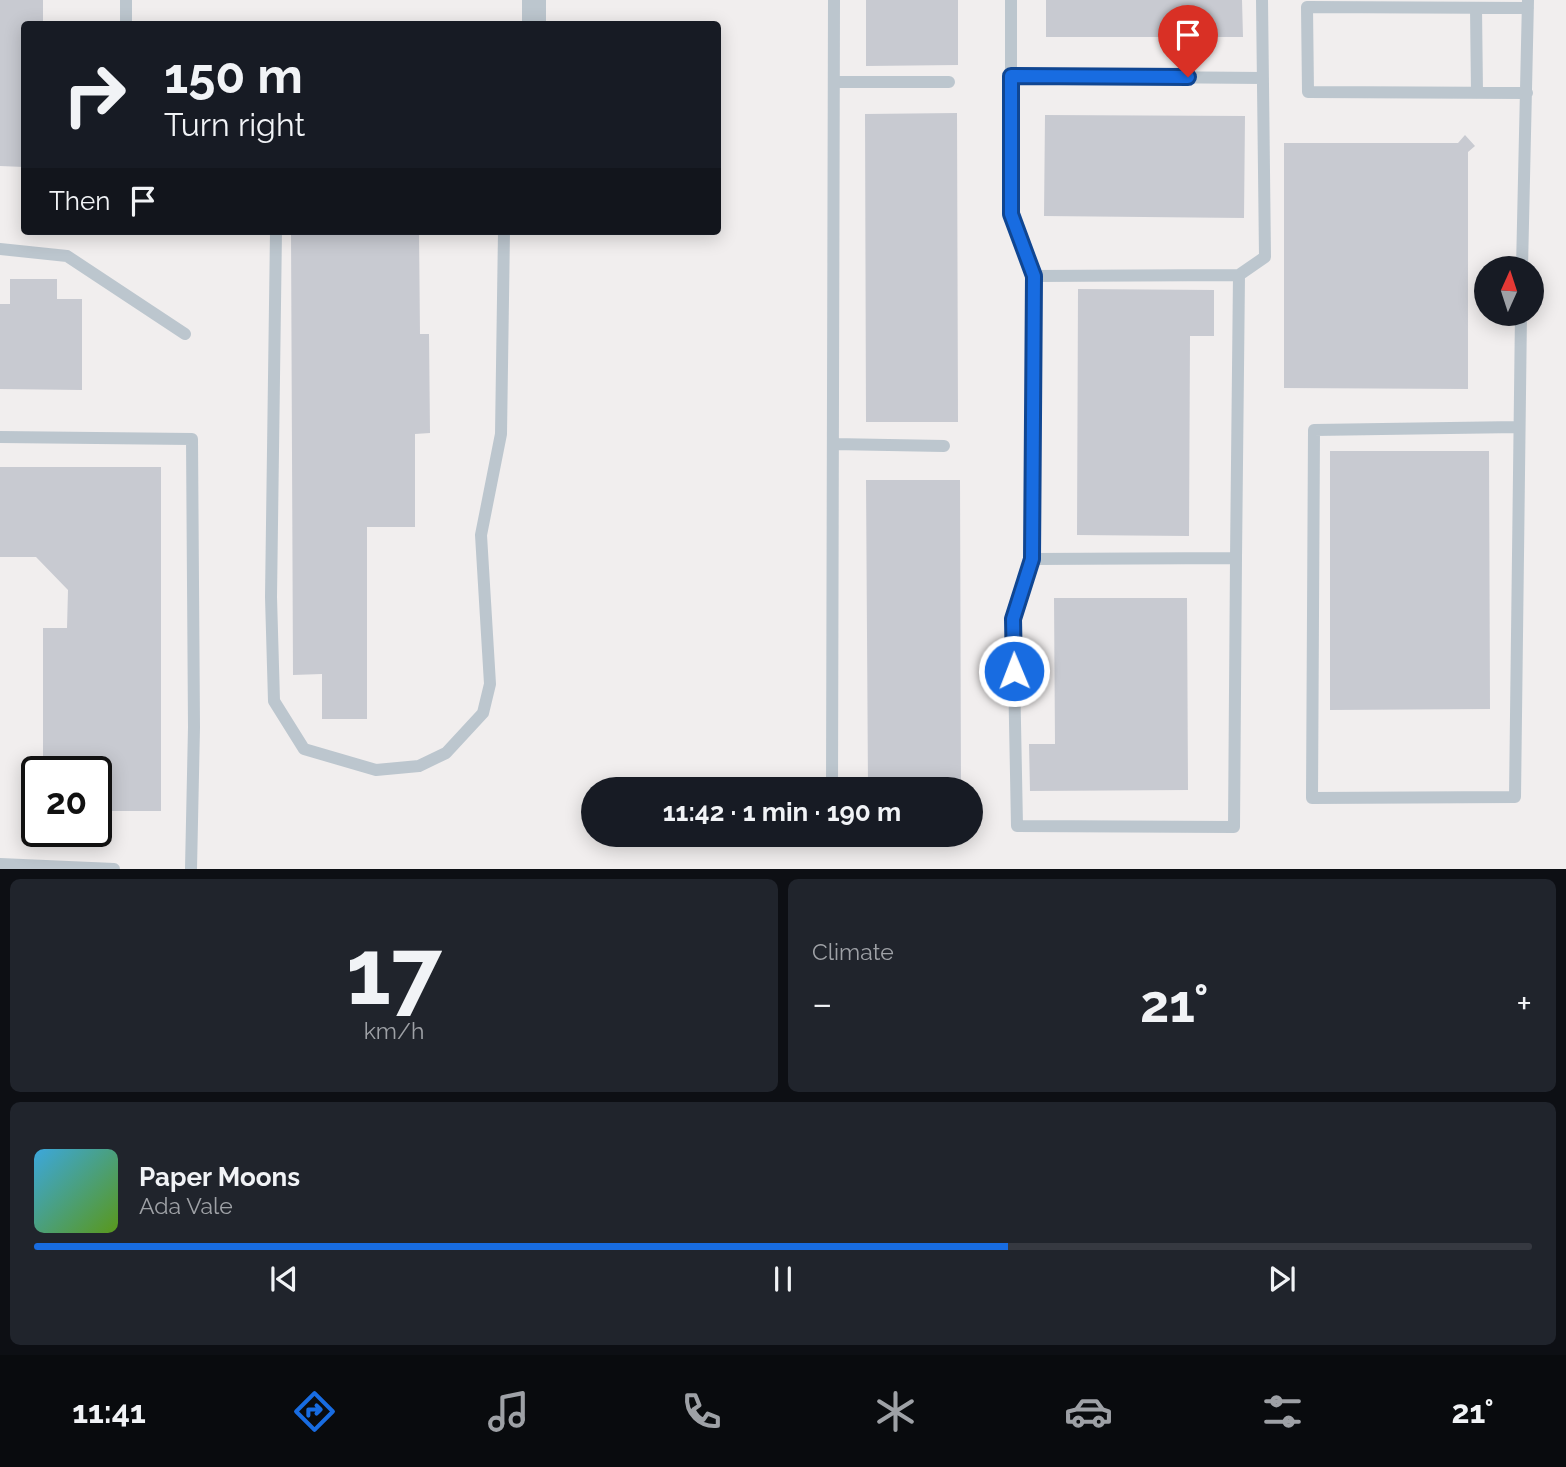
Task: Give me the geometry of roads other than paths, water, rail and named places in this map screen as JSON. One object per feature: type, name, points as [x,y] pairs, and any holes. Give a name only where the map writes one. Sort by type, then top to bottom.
[{"type":"street","points":[[534,0],[534,21]]},
{"type":"lane","points":[[126,0],[126,21]]},
{"type":"lane","points":[[832,777],[834,0]]},
{"type":"lane","points":[[1011,0],[1011,214],[1034,276],[1032,559],[1013,619],[1017,825],[1234,827],[1239,275]]},
{"type":"lane","points":[[1034,276],[1239,275],[1265,257],[1262,0]]},
{"type":"lane","points":[[1522,256],[1527,93],[1528,4],[1476,8],[1307,8],[1308,92],[1527,93]]},
{"type":"lane","points":[[1476,8],[1477,93]]},
{"type":"lane","points":[[1011,76],[1263,78]]},
{"type":"lane","points":[[834,82],[949,82]]},
{"type":"lane","points":[[276,235],[271,597],[274,701],[304,749],[376,770],[419,766],[446,753],[483,713],[490,684],[481,535],[502,434],[504,235]]},
{"type":"lane","points":[[0,249],[67,256],[185,334]]},
{"type":"lane","points":[[1518,428],[1314,430],[1312,798],[1515,797],[1521,326]]},
{"type":"lane","points":[[0,437],[192,439],[194,727],[191,869]]},
{"type":"lane","points":[[833,444],[944,446]]},
{"type":"lane","points":[[1032,559],[1236,558]]},
{"type":"lane","points":[[0,864],[114,869]]}]
